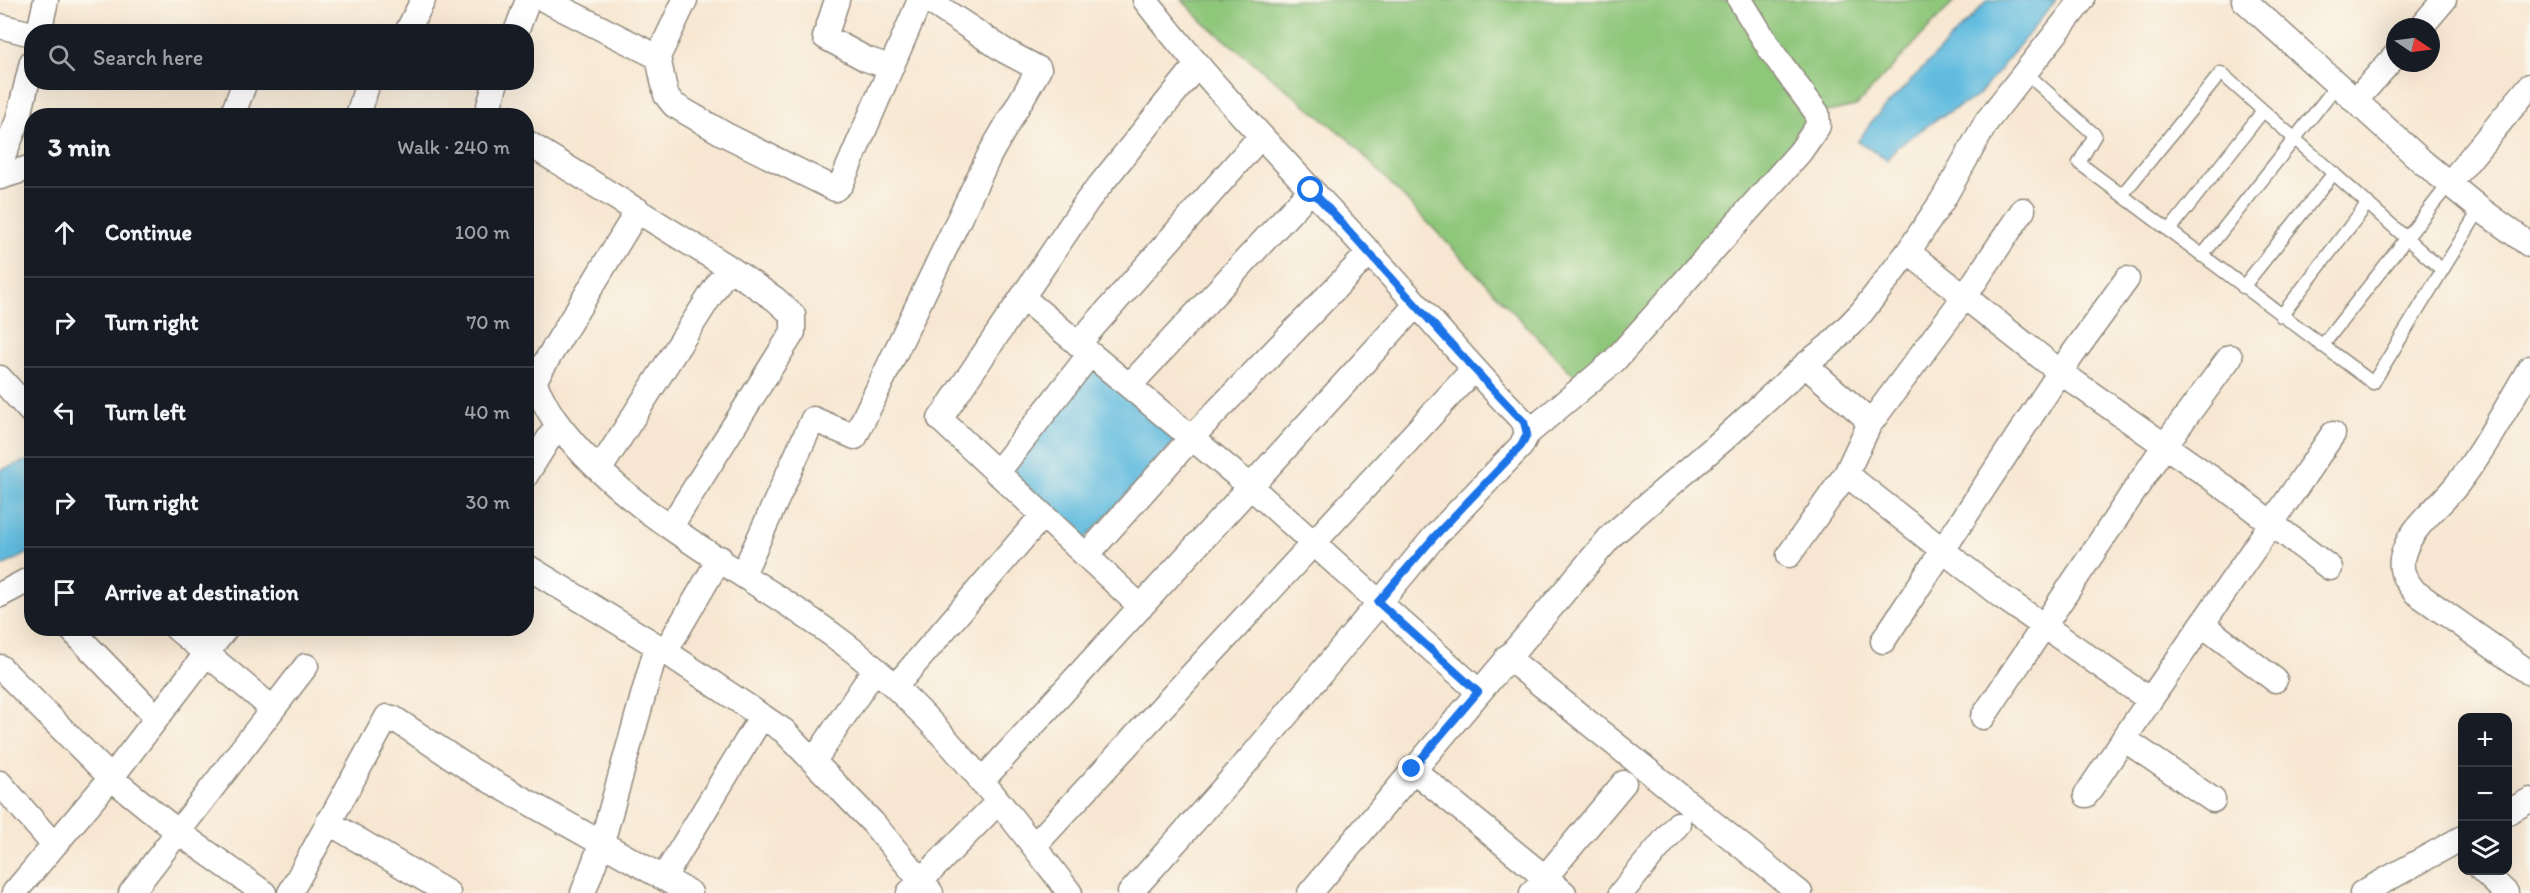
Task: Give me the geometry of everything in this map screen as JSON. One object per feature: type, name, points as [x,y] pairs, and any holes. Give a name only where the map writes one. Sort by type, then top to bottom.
[{"type":"street","points":[[41,24],[46,0]]},
{"type":"street","points":[[411,24],[423,0]]},
{"type":"street","points":[[519,24],[528,0]]},
{"type":"street","points":[[545,0],[658,57]]},
{"type":"street","points":[[685,0],[658,57],[660,78],[666,95],[674,105],[724,134],[835,189],[840,184],[920,0]]},
{"type":"street","points":[[837,0],[825,37],[866,59],[890,67]]},
{"type":"street","points":[[743,574],[813,419],[855,437],[985,163],[1039,69],[1005,51],[928,0]]},
{"type":"street","points":[[1145,0],[1197,65],[1370,252],[1473,370],[1524,422],[1527,434]]},
{"type":"street","points":[[1130,893],[1246,763],[1434,537],[1521,446],[1527,434],[1614,361],[1800,152],[1815,132],[1818,126],[1817,113],[1772,52],[1740,0]]},
{"type":"street","points":[[1310,893],[1412,769],[1612,535],[1830,345],[1862,312],[1908,252],[1942,201],[1987,121],[2082,0]]},
{"type":"street","points":[[2429,18],[2444,0]]},
{"type":"street","points":[[2254,3],[2337,85],[2449,184],[2530,245]]},
{"type":"street","points":[[0,26],[24,32]]},
{"type":"street","points":[[1141,607],[1042,516],[940,419],[940,416],[1088,200],[1197,65]]},
{"type":"street","points":[[2355,101],[2386,66]]},
{"type":"street","points":[[2449,184],[2530,86]]},
{"type":"street","points":[[27,108],[29,90]]},
{"type":"street","points":[[235,108],[242,90]]},
{"type":"street","points":[[360,108],[366,90]]},
{"type":"street","points":[[488,108],[494,90]]},
{"type":"street","points":[[0,164],[24,131]]},
{"type":"street","points":[[997,473],[1084,349],[1261,136]]},
{"type":"street","points":[[534,146],[728,268],[775,299],[793,315],[793,332],[671,526]]},
{"type":"street","points":[[0,177],[24,170]]},
{"type":"street","points":[[1129,386],[1311,190]]},
{"type":"street","points":[[534,368],[638,210]]},
{"type":"street","points":[[1789,555],[1846,474],[1869,425],[1965,296],[2024,210]]},
{"type":"street","points":[[1086,556],[1192,437],[1370,252]]},
{"type":"street","points":[[1908,252],[2060,372],[2273,523],[2330,568]]},
{"type":"street","points":[[600,469],[728,268]]},
{"type":"street","points":[[1883,641],[1944,552],[2060,372],[2127,279]]},
{"type":"street","points":[[1023,298],[1251,487],[1478,692]]},
{"type":"street","points":[[981,782],[1416,306]]},
{"type":"street","points":[[1983,717],[2165,445],[2230,357]]},
{"type":"street","points":[[1805,365],[1863,416],[1869,425]]},
{"type":"street","points":[[2530,368],[2459,483],[2420,525],[2407,543],[2402,560],[2403,577],[2415,592],[2530,673]]},
{"type":"street","points":[[1034,846],[1473,370]]},
{"type":"street","points":[[0,378],[24,404]]},
{"type":"street","points":[[534,381],[558,424],[600,469],[634,500],[814,622],[875,669],[926,716],[1070,893]]},
{"type":"street","points":[[534,462],[558,424]]},
{"type":"street","points":[[2086,795],[2333,434]]},
{"type":"street","points":[[1846,474],[1944,552],[2150,700]]},
{"type":"street","points":[[894,687],[1042,516]]},
{"type":"street","points":[[583,893],[602,842],[661,649],[720,558]]},
{"type":"street","points":[[534,571],[661,649],[784,731],[814,761],[920,889],[997,803]]},
{"type":"street","points":[[0,595],[24,585]]},
{"type":"street","points":[[2203,625],[2275,680]]},
{"type":"street","points":[[78,636],[157,718]]},
{"type":"street","points":[[185,636],[273,709]]},
{"type":"street","points":[[14,893],[111,778],[220,636]]},
{"type":"street","points":[[1507,657],[1800,893]]},
{"type":"street","points":[[131,893],[306,666]]},
{"type":"street","points":[[0,667],[111,778],[178,832],[264,893]]},
{"type":"street","points":[[814,761],[875,669]]},
{"type":"street","points":[[664,877],[762,716]]},
{"type":"street","points":[[290,893],[387,717],[393,718],[492,782],[690,893]]},
{"type":"street","points":[[2124,739],[2213,800]]},
{"type":"street","points":[[1412,769],[1539,885],[1564,893]]},
{"type":"street","points":[[0,783],[53,844]]},
{"type":"street","points":[[1539,885],[1624,783]]},
{"type":"street","points":[[2512,810],[2530,800]]},
{"type":"street","points":[[328,822],[448,893]]},
{"type":"street","points":[[1621,893],[1678,824]]},
{"type":"street","points":[[2362,893],[2458,845]]},
{"type":"street","points":[[2487,875],[2506,893]]},
{"type":"street","points":[[0,885],[9,893]]},
{"type":"lane","points":[[2026,72],[2095,135],[2079,163],[2373,383],[2480,209]]},
{"type":"lane","points":[[2122,195],[2221,73],[2408,237],[2441,269]]},
{"type":"lane","points":[[2202,256],[2337,85]]},
{"type":"lane","points":[[2169,231],[2263,111]]},
{"type":"lane","points":[[2243,287],[2334,173]]},
{"type":"lane","points":[[2322,346],[2449,184]]},
{"type":"lane","points":[[2281,316],[2368,203]]},
{"type":"green space","points":[[1182,0],[1955,0],[1856,106],[1823,113],[1582,384],[1349,140],[1202,21]]},
{"type":"water","points":[[1988,0],[2056,0],[1978,96],[1937,119],[1897,147],[1887,160],[1858,141],[1872,121]]},
{"type":"water","points":[[1090,364],[1169,429],[1175,441],[1084,540],[1012,473]]},
{"type":"water","points":[[24,461],[24,555],[0,567],[0,470]]},
{"type":"route","points":[[1311,190],[1370,252],[1463,359],[1524,422],[1527,434],[1521,446],[1434,537],[1378,602],[1478,692],[1412,769]]}]
